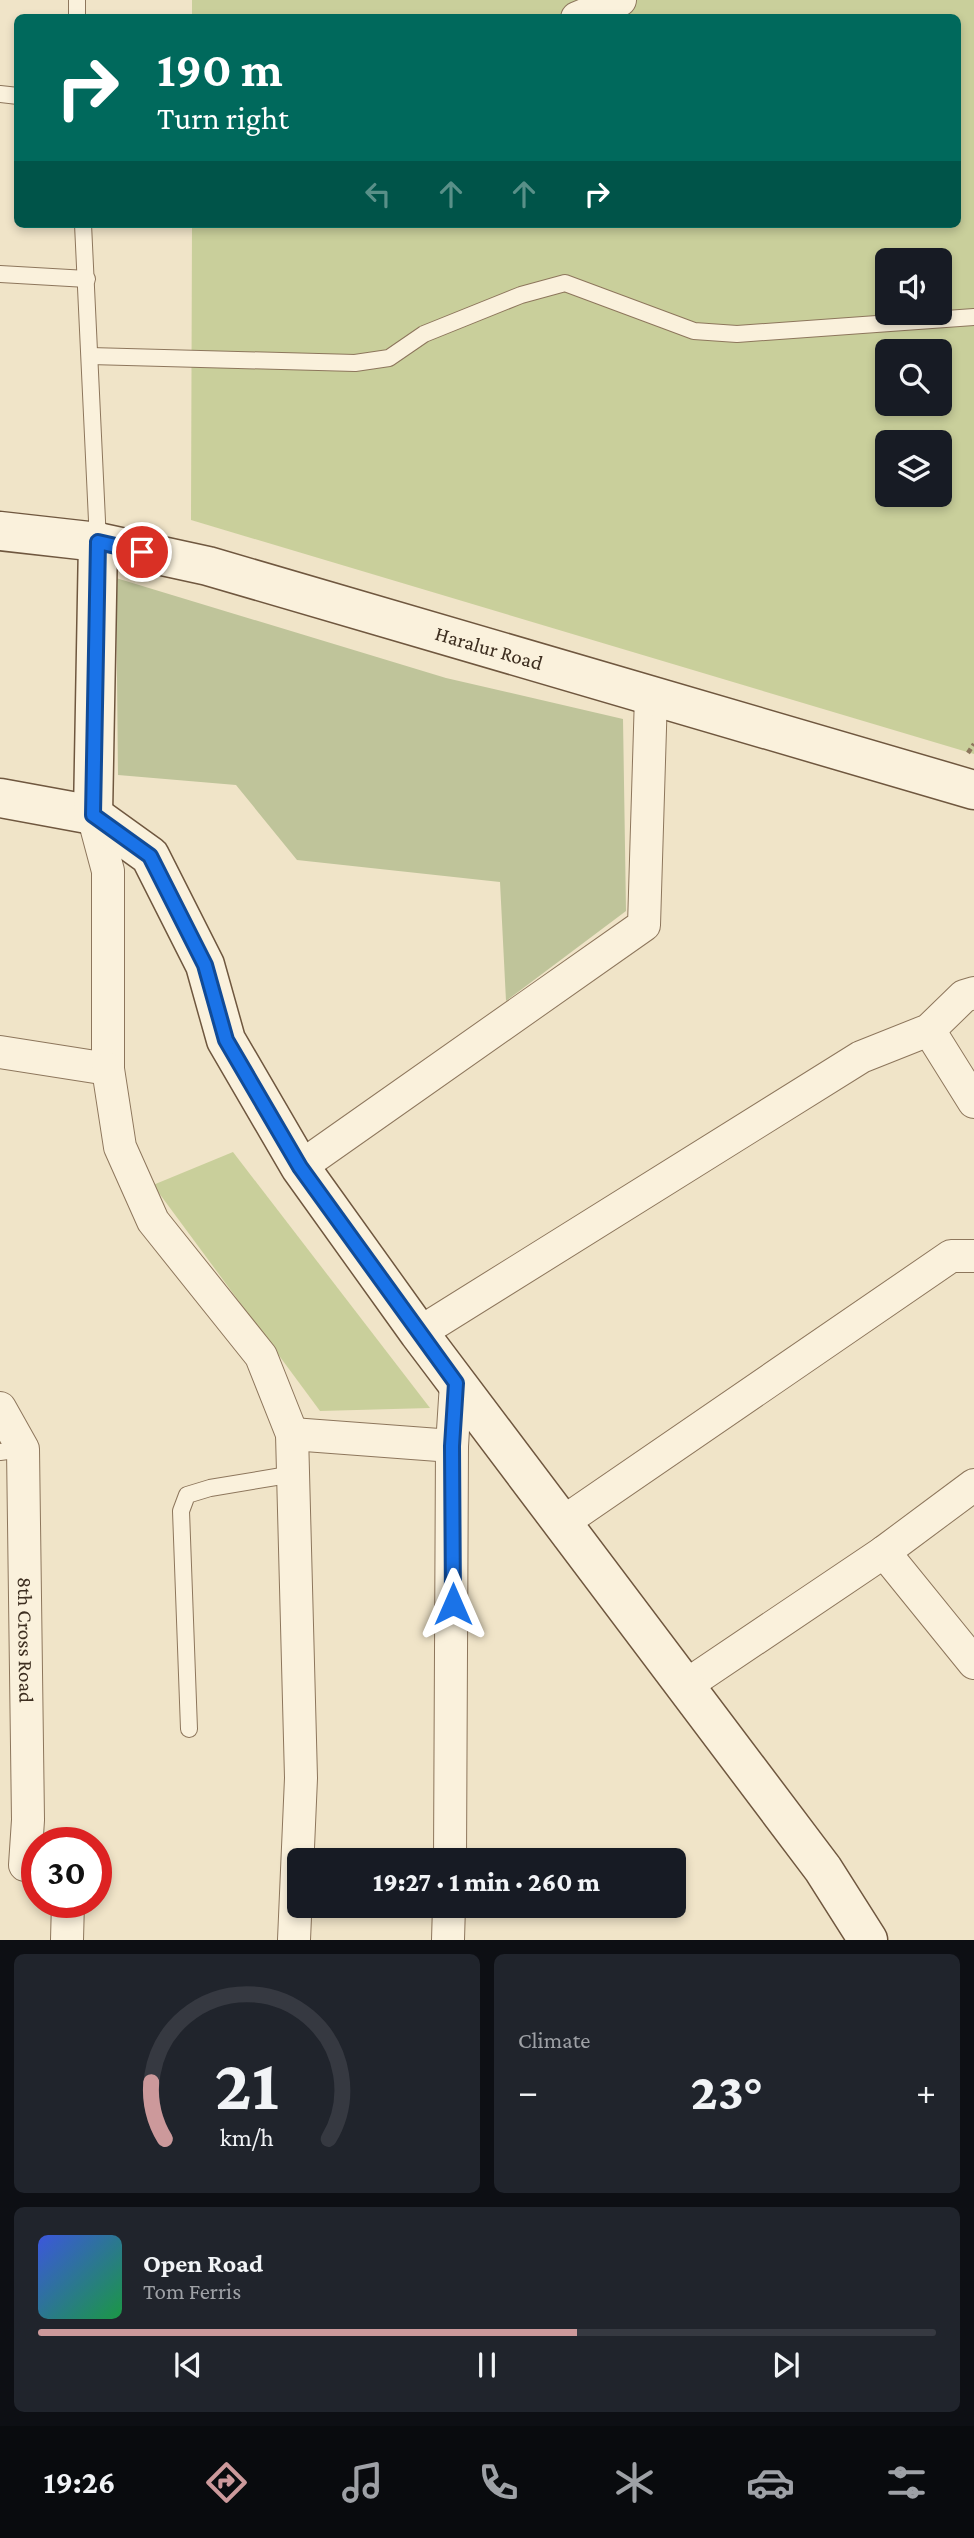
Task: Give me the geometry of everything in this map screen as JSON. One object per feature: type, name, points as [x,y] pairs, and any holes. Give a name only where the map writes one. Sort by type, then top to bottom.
[{"type":"street","points":[[587,14],[620,0]]},
{"type":"street","name":"Haralur Road","points":[[0,531],[98,542],[208,566],[974,790]]},
{"type":"street","points":[[98,542],[93,815],[108,871],[108,1069],[120,1147],[153,1221],[261,1356],[292,1434],[301,1778],[293,1940]]},
{"type":"street","points":[[300,1167],[643,925],[651,696]]},
{"type":"street","points":[[0,799],[93,815],[150,856],[205,965],[226,1040],[300,1167],[456,1383],[823,1869],[868,1940]]},
{"type":"street","points":[[419,1333],[861,1057],[929,1030],[964,996],[974,993]]},
{"type":"street","points":[[929,1030],[974,1102]]},
{"type":"street","points":[[0,1052],[108,1069]]},
{"type":"street","points":[[562,1523],[951,1256],[974,1256]]},
{"type":"street","points":[[450,1848],[452,1446],[456,1383]]},
{"type":"street","name":"8th Cross Road","points":[[0,1408],[11,1451],[14,1821],[21,1849]]},
{"type":"street","points":[[292,1434],[452,1446]]},
{"type":"street","points":[[685,1686],[884,1552],[974,1485]]},
{"type":"street","points":[[884,1552],[974,1663]]},
{"type":"street","points":[[67,1940],[68,1918]]},
{"type":"street","points":[[448,1940],[449,1918]]},
{"type":"lane","points":[[83,228],[98,542]]},
{"type":"lane","points":[[0,274],[87,279]]},
{"type":"lane","points":[[90,356],[355,363],[389,358],[424,334],[520,295],[565,283],[695,331],[737,334],[974,317]]},
{"type":"lane","points":[[189,1729],[181,1511],[187,1495],[210,1488],[294,1474]]},
{"type":"green space","points":[[192,0],[974,0],[974,754],[191,520],[192,228],[961,228],[961,14],[192,14]]},
{"type":"green space","points":[[116,578],[446,678],[623,719],[626,911],[506,1001],[500,882],[297,860],[236,785],[118,775]]},
{"type":"green space","points":[[233,1152],[430,1408],[320,1411],[153,1185]]},
{"type":"route","points":[[142,552],[98,542],[93,815],[150,856],[205,965],[226,1040],[300,1167],[456,1383],[452,1446],[453,1604]]}]
